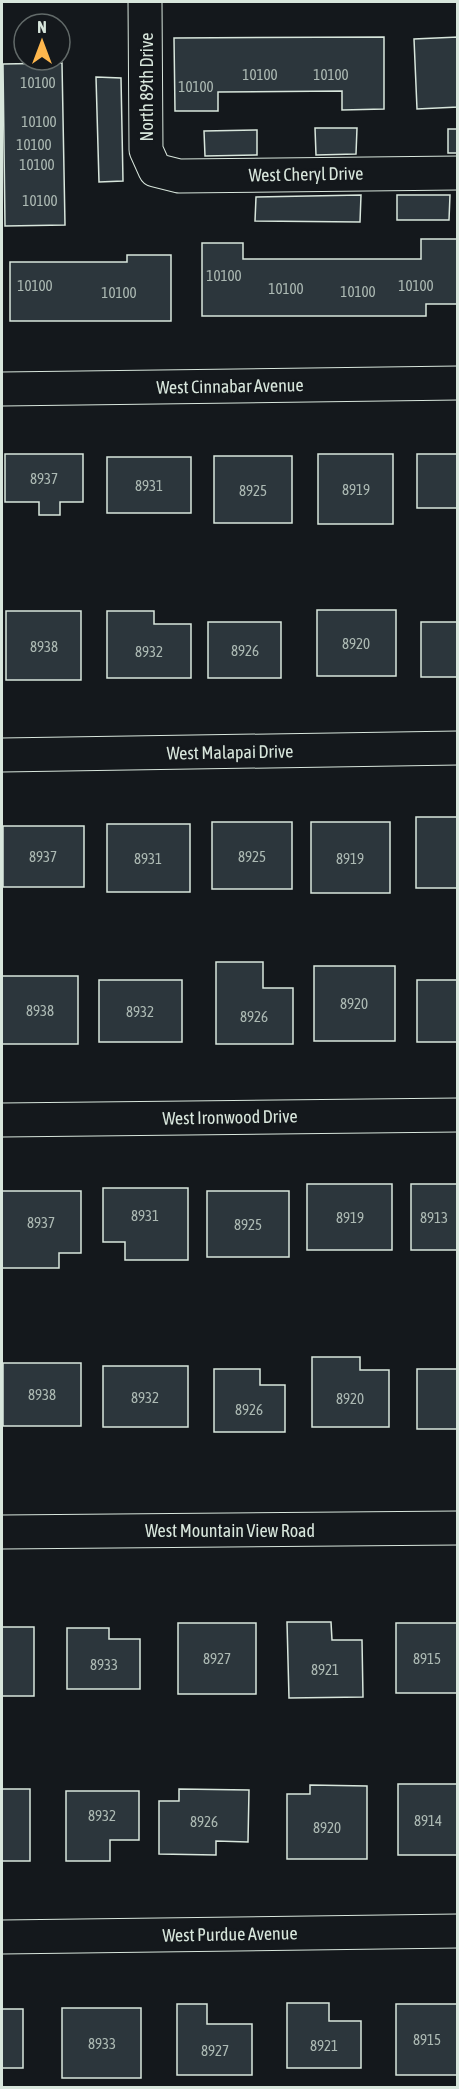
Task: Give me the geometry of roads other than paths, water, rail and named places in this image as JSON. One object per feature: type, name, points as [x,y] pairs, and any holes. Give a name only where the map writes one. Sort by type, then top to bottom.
[{"type":"street","name":"North 89th Drive","points":[[145,2],[146,150],[155,170]]},
{"type":"street","name":"West Cheryl Drive","points":[[155,170],[179,176],[458,172]]},
{"type":"street","name":"West Cinnabar Avenue","points":[[2,389],[458,383]]},
{"type":"street","name":"West Malapai Drive","points":[[2,755],[458,748]]},
{"type":"street","name":"West Ironwood Drive","points":[[2,1120],[458,1115]]},
{"type":"street","name":"West Mountain View Road","points":[[2,1532],[458,1528]]},
{"type":"street","name":"West Purdue Avenue","points":[[2,1937],[458,1931]]}]
